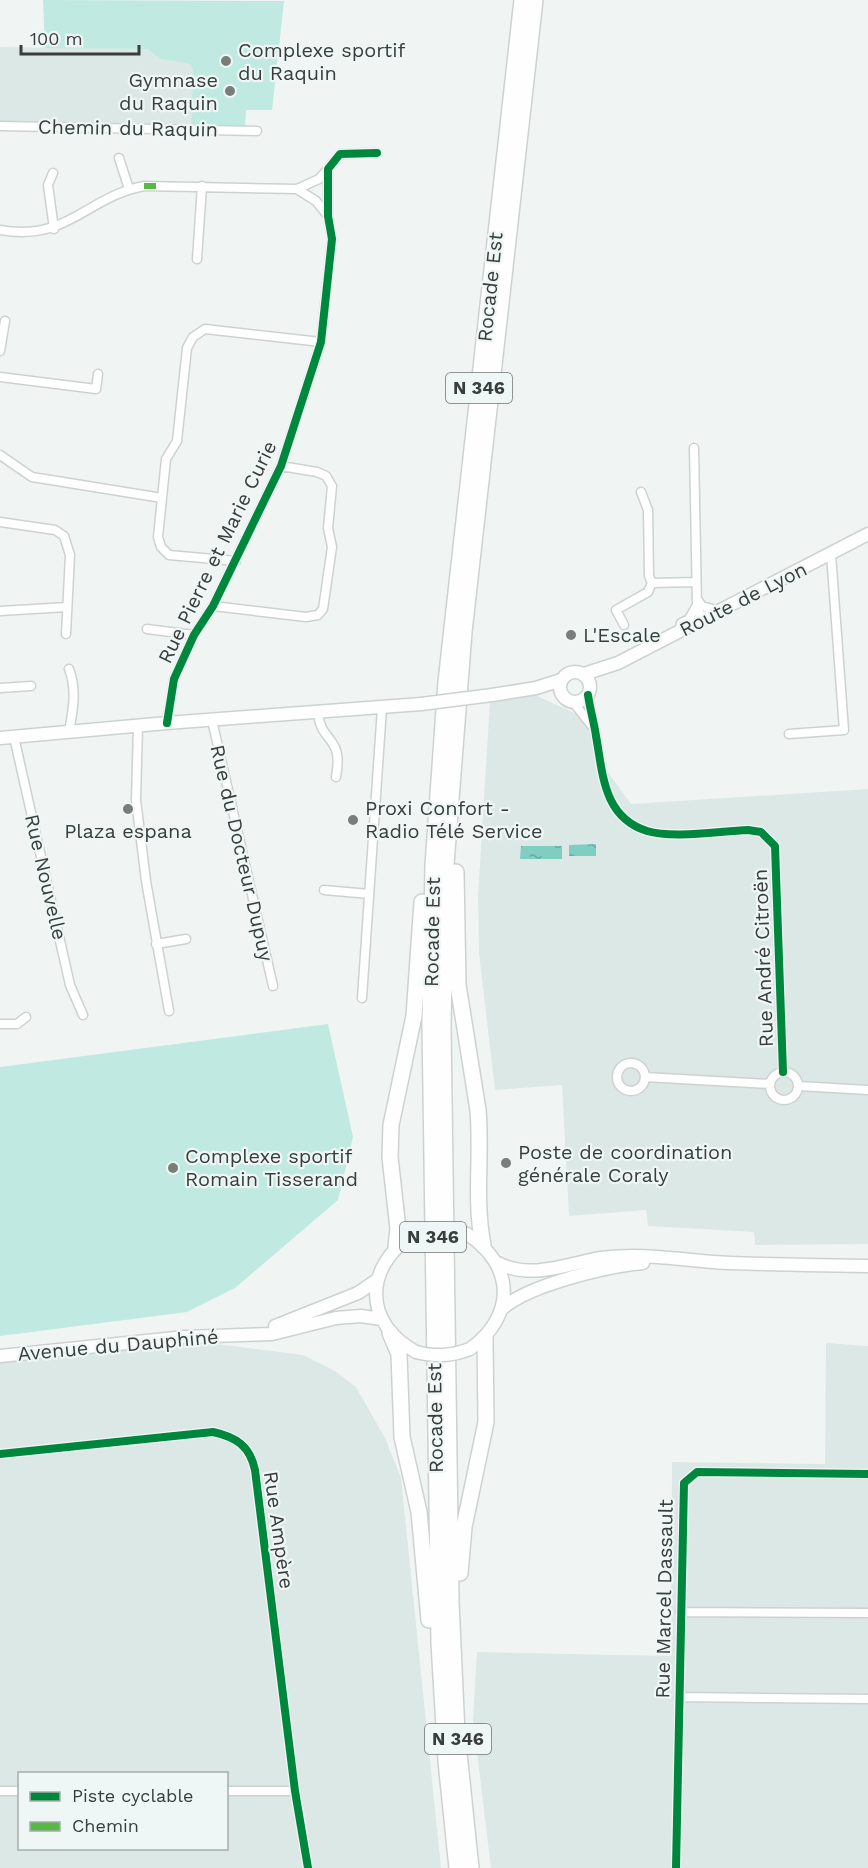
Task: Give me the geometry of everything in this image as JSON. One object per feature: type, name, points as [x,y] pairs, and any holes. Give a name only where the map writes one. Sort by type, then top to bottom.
[{"type":"highway","name":"Rocade Est","points":[[457,1868],[441,1699],[430,1023],[438,776],[446,682],[522,0]]},
{"type":"highway","name":"Rocade Est","points":[[471,1868],[453,1662],[443,1037],[446,876],[453,756],[465,622],[535,0]]},
{"type":"highway","points":[[453,756],[458,768],[457,965],[479,1122],[477,1214],[483,1245]]},
{"type":"highway","points":[[396,1246],[398,1229],[390,1157],[391,1125],[415,1005],[431,783],[438,776]]},
{"type":"highway","points":[[390,1333],[399,1354],[402,1437],[419,1512],[434,1684],[441,1699]]},
{"type":"highway","points":[[453,1662],[459,1650],[461,1552],[486,1422],[485,1338]]},
{"type":"main road","name":"Route de Lyon","points":[[584,674],[618,663],[868,534]]},
{"type":"main road","name":"Route de Lyon","points":[[589,692],[618,663]]},
{"type":"main road","points":[[0,738],[421,704],[536,688],[561,680],[571,672],[584,674],[589,681],[589,692],[582,701],[568,699],[536,688]]},
{"type":"main road","points":[[561,680],[559,690],[568,699]]},
{"type":"main road","points":[[430,1229],[449,1229],[467,1234],[483,1245],[498,1263],[504,1285],[503,1308],[496,1324],[485,1338],[470,1349],[453,1356],[434,1357],[416,1352],[402,1344],[390,1333],[381,1319],[376,1300],[377,1280],[384,1262],[396,1246],[412,1235],[430,1229]]},
{"type":"main road","points":[[498,1263],[520,1271],[552,1269],[602,1258],[650,1256],[682,1260],[868,1266]]},
{"type":"main road","points":[[503,1308],[515,1298],[595,1272],[636,1264],[682,1260]]},
{"type":"main road","name":"Avenue du Dauphiné","points":[[236,1335],[269,1328],[326,1307],[358,1293],[377,1280]]},
{"type":"main road","name":"Avenue du Dauphiné","points":[[0,1356],[185,1337],[272,1334],[336,1318],[361,1316],[381,1319]]},
{"type":"street","name":"Chemin du Raquin","points":[[0,126],[257,131]]},
{"type":"street","points":[[0,230],[11,232],[54,229],[74,220],[99,203],[129,189],[144,186],[297,189],[319,178],[328,169],[333,159],[340,154],[376,153]]},
{"type":"street","points":[[119,158],[129,189]]},
{"type":"street","name":"Rue Pierre et Marie Curie","points":[[166,723],[174,679],[194,635],[213,606],[236,561],[281,466],[321,342],[332,239],[328,216],[328,169]]},
{"type":"street","points":[[53,173],[48,185],[54,229]]},
{"type":"street","points":[[197,259],[201,186]]},
{"type":"street","points":[[297,189],[316,201],[328,216]]},
{"type":"street","points":[[0,351],[5,321]]},
{"type":"street","points":[[236,561],[169,555],[162,548],[158,537],[166,459],[177,441],[187,348],[193,337],[205,329],[321,342]]},
{"type":"street","points":[[0,377],[96,389],[98,374]]},
{"type":"street","points":[[694,448],[696,602],[702,620]]},
{"type":"street","points":[[0,455],[32,477],[162,498]]},
{"type":"street","points":[[213,606],[306,617],[318,615],[323,609],[332,547],[328,528],[332,486],[326,476],[317,472],[281,466]]},
{"type":"street","points":[[624,626],[616,610],[648,592],[652,583],[649,576],[647,503],[641,492]]},
{"type":"street","points":[[0,522],[56,530],[64,536],[70,555],[66,634]]},
{"type":"street","points":[[789,734],[844,730],[831,554]]},
{"type":"street","points":[[652,583],[696,582]]},
{"type":"street","points":[[696,602],[720,611]]},
{"type":"street","points":[[679,632],[681,623],[689,619],[696,602]]},
{"type":"street","points":[[0,611],[67,607]]},
{"type":"street","points":[[147,630],[194,635]]},
{"type":"street","points":[[69,669],[73,680],[74,700],[69,732]]},
{"type":"street","points":[[0,688],[31,686]]},
{"type":"street","name":"Rue André Citroën","points":[[589,692],[602,781],[615,808],[634,825],[648,831],[666,833],[748,830],[761,832],[775,846],[783,1072]]},
{"type":"street","points":[[568,699],[596,732]]},
{"type":"street","points":[[362,998],[382,708]]},
{"type":"street","points":[[318,712],[319,726],[336,745],[339,761],[336,777]]},
{"type":"street","name":"Rue du Docteur Dupuy","points":[[212,720],[273,986]]},
{"type":"street","points":[[138,726],[136,800],[156,944],[169,1011]]},
{"type":"street","name":"Rue Nouvelle","points":[[15,737],[70,985],[83,1015]]},
{"type":"street","points":[[324,890],[369,894]]},
{"type":"street","points":[[156,944],[186,939]]},
{"type":"street","points":[[0,1024],[17,1024],[26,1017]]},
{"type":"street","points":[[783,1072],[792,1075],[798,1086],[793,1097],[783,1100],[773,1095],[770,1084],[776,1075],[783,1072]]},
{"type":"street","points":[[645,1077],[770,1084]]},
{"type":"street","points":[[798,1086],[868,1090]]},
{"type":"street","name":"Rue Ampère","points":[[0,1454],[213,1432],[235,1438],[245,1446],[254,1462],[257,1480],[295,1791],[308,1868]]},
{"type":"street","name":"Rue Marcel Dassault","points":[[676,1868],[682,1492],[688,1477],[697,1472],[868,1474]]},
{"type":"street","points":[[680,1612],[868,1613]]},
{"type":"street","points":[[679,1697],[868,1699]]},
{"type":"street","points":[[0,1791],[18,1791]]},
{"type":"street","points":[[228,1791],[295,1791]]},
{"type":"shaded area","name":"Complexe sportif du Raquin","points":[[43,0],[284,1],[272,110],[246,110],[245,126],[191,125],[193,70],[190,64],[160,59],[148,49],[45,48]]},
{"type":"shaded area","points":[[0,47],[148,49],[160,59],[190,64],[193,70],[191,125],[0,121]]},
{"type":"shaded area","points":[[533,694],[574,713],[586,710],[597,732],[602,764],[631,804],[868,789],[868,1244],[755,1245],[754,1232],[648,1226],[646,1210],[569,1216],[562,1085],[495,1090],[479,953],[478,896],[490,701]]},
{"type":"shaded area","name":"Complexe sportif Romain Tisserand","points":[[328,1024],[353,1137],[338,1200],[235,1288],[187,1312],[0,1336],[0,1067]]},
{"type":"shaded area","points":[[159,1343],[216,1344],[303,1355],[335,1371],[356,1387],[385,1438],[401,1478],[441,1868],[0,1868],[0,1362]]},
{"type":"shaded area","points":[[826,1343],[868,1346],[868,1868],[491,1868],[473,1720],[477,1652],[671,1656],[672,1462],[825,1464]]},
{"type":"water","points":[[596,844],[596,856],[569,856],[569,845]]},
{"type":"water","points":[[521,846],[562,846],[562,859],[520,859]]},
{"type":"marked path","points":[[144,186],[156,186]]},
{"type":"cycle path","points":[[167,723],[174,679],[194,635],[213,606],[281,466],[321,342],[332,239],[328,216],[328,169],[340,154],[377,153]]},
{"type":"cycle path","points":[[588,695],[604,779],[613,805],[621,816],[647,831],[658,833],[683,834],[748,830],[761,832],[775,846],[783,1072]]},
{"type":"cycle path","points":[[0,1454],[213,1432],[235,1440],[246,1449],[255,1470],[295,1791],[308,1868]]},
{"type":"cycle path","points":[[676,1868],[684,1483],[697,1472],[868,1474]]},
{"type":"place","name":"Complexe sportif du Raquin","points":[[226,61]]},
{"type":"place","name":"Gymnase du Raquin","points":[[230,91]]},
{"type":"place","name":"L'Escale","points":[[571,635]]},
{"type":"place","name":"Plaza espana","points":[[128,809]]},
{"type":"place","name":"Proxi Confort - Radio Télé Service","points":[[353,820]]},
{"type":"place","name":"Poste de coordination générale Coraly","points":[[506,1163]]},
{"type":"place","name":"Complexe sportif Romain Tisserand","points":[[173,1168]]}]
